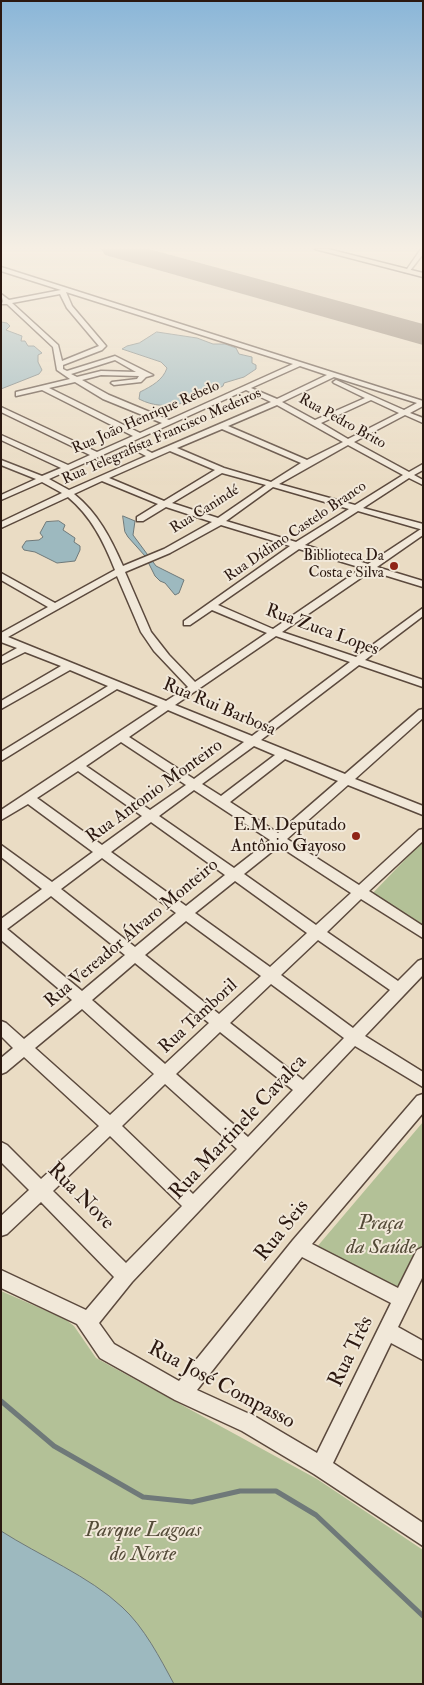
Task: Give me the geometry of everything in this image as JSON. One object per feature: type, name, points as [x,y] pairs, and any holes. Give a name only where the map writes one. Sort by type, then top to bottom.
[{"type":"street","points":[[36,328],[56,346],[60,370],[97,392],[170,423]]},
{"type":"street","points":[[59,364],[100,349],[103,346],[87,328]]},
{"type":"street","points":[[184,328],[301,363],[331,376],[371,398],[423,421]]},
{"type":"street","points":[[66,373],[112,358],[120,359],[146,375]]},
{"type":"street","name":"Rua João Henrique Rebelo","points":[[3,495],[126,443],[301,363]]},
{"type":"street","points":[[19,394],[41,387],[108,372],[146,375]]},
{"type":"street","points":[[114,383],[140,381],[146,375]]},
{"type":"street","points":[[331,376],[423,403]]},
{"type":"street","name":"Rua Telegrafista Francisco Medeiros","points":[[1,525],[68,493],[277,402],[331,376]]},
{"type":"street","points":[[41,387],[140,436]]},
{"type":"street","name":"Rua Pedro Brito","points":[[246,388],[277,402],[423,483]]},
{"type":"street","points":[[315,423],[371,398]]},
{"type":"street","points":[[112,406],[120,403]]},
{"type":"street","name":"Rua Canindé","points":[[1,638],[121,570],[152,558],[219,522],[271,485],[307,463],[423,403]]},
{"type":"street","points":[[1,409],[98,454]]},
{"type":"street","points":[[95,413],[103,410]]},
{"type":"street","points":[[222,426],[307,463]]},
{"type":"street","points":[[1,437],[68,468]]},
{"type":"street","points":[[126,443],[151,456]]},
{"type":"street","points":[[169,448],[221,470],[423,527]]},
{"type":"street","points":[[1,462],[68,493],[99,526],[121,570],[132,602],[149,636],[194,687]]},
{"type":"street","name":"Rua Dídimo Castelo Branco","points":[[187,624],[297,546],[423,466]]},
{"type":"street","points":[[140,520],[221,470]]},
{"type":"street","points":[[102,478],[165,504],[219,522],[423,584]]},
{"type":"street","points":[[1,816],[423,531]]},
{"type":"street","points":[[1,576],[56,607]]},
{"type":"street","name":"Rua Zuca Lopes","points":[[211,606],[273,632],[423,684]]},
{"type":"street","name":"Rua Antonio Monteiro","points":[[1,926],[253,741],[423,611]]},
{"type":"street","name":"Rua Rui Barbosa","points":[[1,638],[67,667],[167,705],[346,781],[423,811]]},
{"type":"street","points":[[1,661],[24,648]]},
{"type":"street","points":[[1,706],[67,667]]},
{"type":"street","points":[[1,756],[114,686]]},
{"type":"street","name":"Rua Vereador Álvaro Monteiro","points":[[1,1067],[186,913],[278,840],[423,712]]},
{"type":"street","points":[[120,737],[423,933]]},
{"type":"street","points":[[221,803],[283,754]]},
{"type":"street","points":[[77,766],[400,990]]},
{"type":"street","points":[[29,798],[354,1037],[423,1080]]},
{"type":"street","name":"Rua Tamboril","points":[[1,1228],[423,833]]},
{"type":"street","points":[[1,850],[137,955],[304,1090]]},
{"type":"street","points":[[1,932],[82,1000],[248,1148]]},
{"type":"street","name":"Rua Martinele Cavalca","points":[[88,1322],[126,1276],[423,965]]},
{"type":"street","points":[[1,1027],[111,1126],[194,1206]]},
{"type":"street","name":"Rua Seis","points":[[182,1394],[299,1246],[423,1101]]},
{"type":"street","name":"Rua Nove","points":[[1,1150],[126,1276]]},
{"type":"street","points":[[299,1246],[401,1299]]},
{"type":"street","name":"Rua Três","points":[[322,1467],[423,1256]]},
{"type":"street","points":[[1,1279],[77,1314],[88,1322]]},
{"type":"street","name":"Rua José Compasso","points":[[88,1322],[99,1343],[107,1351],[182,1394],[249,1424],[322,1467],[423,1536]]},
{"type":"street","points":[[387,1331],[423,1351]]},
{"type":"green space","points":[[423,841],[423,929],[371,895]]},
{"type":"green space","name":"Praça da Saúde","points":[[423,1122],[423,1246],[399,1294],[316,1248]]},
{"type":"green space","name":"Parque Lagoas do Norte","points":[[1,1291],[65,1319],[74,1326],[96,1358],[317,1479],[423,1550],[423,1684],[1,1684]]},
{"type":"water","points":[[1,328],[8,328],[6,330],[22,336],[21,341],[25,341],[28,346],[34,346],[42,353],[38,355],[38,362],[42,370],[39,374],[1,389]]},
{"type":"water","points":[[157,332],[197,338],[213,344],[225,344],[236,348],[239,354],[252,357],[252,363],[256,365],[256,369],[244,377],[224,383],[223,386],[203,396],[182,403],[161,405],[139,399],[140,392],[160,379],[167,368],[161,362],[122,349],[139,343]]},
{"type":"water","points":[[123,516],[135,521],[133,535],[156,566],[184,580],[179,593],[175,595],[165,583],[155,576],[145,556],[125,532]]},
{"type":"water","points":[[59,521],[65,525],[63,530],[75,538],[74,542],[80,546],[75,561],[57,563],[35,552],[24,550],[22,547],[26,541],[39,540],[43,537],[40,533],[46,522]]},
{"type":"water","points":[[1,1531],[95,1586],[122,1607],[144,1633],[174,1684],[1,1684]]},
{"type":"waterway","points":[[1,1401],[54,1446],[143,1497],[192,1502],[240,1491],[276,1491],[316,1515],[423,1616]]},
{"type":"runway","points":[[397,328],[423,335]]},
{"type":"place","name":"Biblioteca Da Costa e Silva","points":[[394,566]]},
{"type":"place","name":"E.M. Deputado Antônio Gayoso","points":[[356,836]]}]
